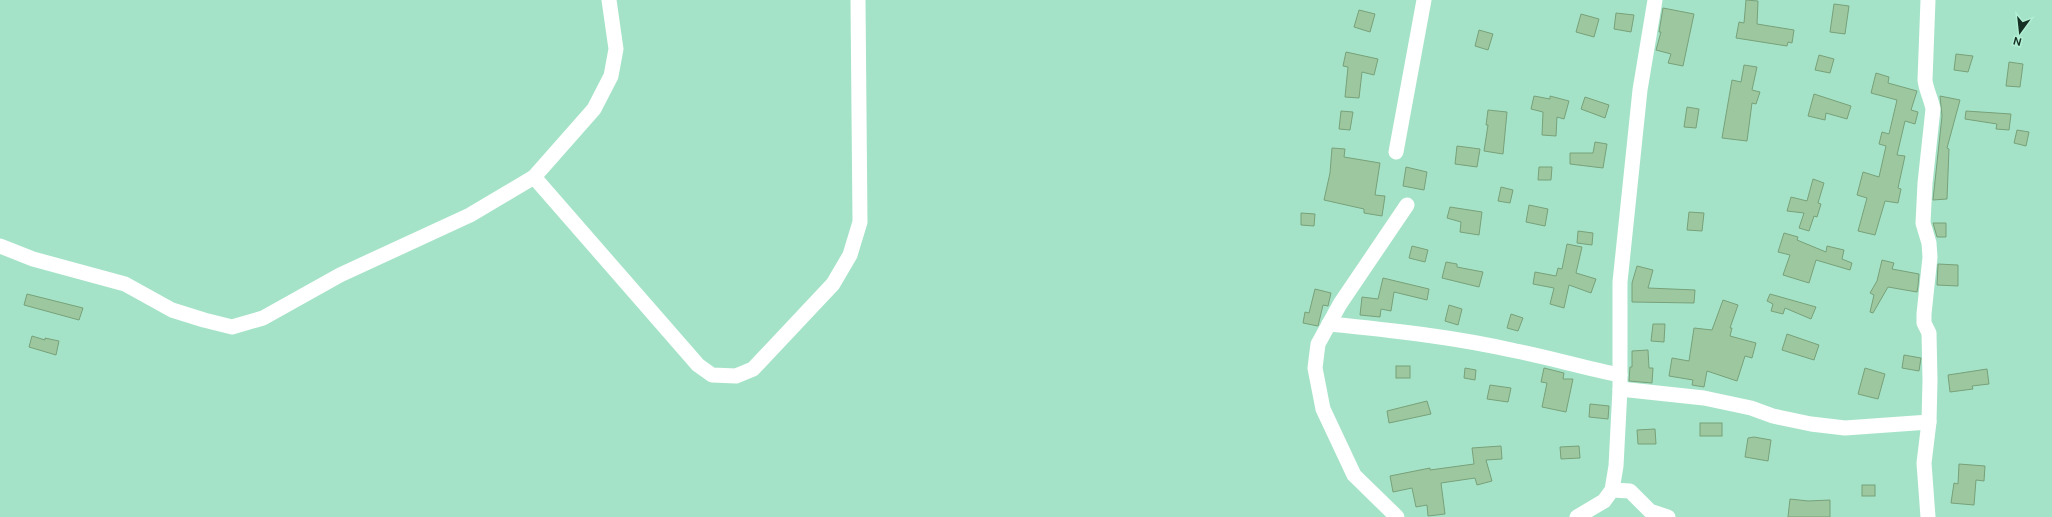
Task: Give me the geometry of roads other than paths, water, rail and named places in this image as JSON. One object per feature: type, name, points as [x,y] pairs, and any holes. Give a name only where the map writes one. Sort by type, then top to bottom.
[{"type":"street","points":[[0,246],[33,259],[125,284],[172,310],[232,327],[263,318],[340,275],[470,215],[534,177],[594,109],[611,76],[616,49],[609,0]]},
{"type":"street","points":[[534,177],[698,366],[712,375],[736,376],[753,369],[833,284],[850,255],[860,222],[858,0]]},
{"type":"street","points":[[1396,152],[1424,0]]},
{"type":"street","points":[[1577,517],[1604,501],[1612,490],[1616,466],[1620,382],[1620,282],[1640,90],[1655,0]]},
{"type":"street","points":[[1928,0],[1925,80],[1933,109],[1925,183],[1923,223],[1929,243],[1930,257],[1924,314],[1924,323],[1929,333],[1930,380],[1929,422],[1924,463],[1928,517]]},
{"type":"street","points":[[1397,517],[1354,475],[1323,409],[1315,368],[1318,344],[1340,304],[1407,205]]},
{"type":"street","points":[[1329,324],[1387,329],[1516,351],[1620,382],[1751,408],[1788,419],[1845,428],[1929,422]]},
{"type":"street","points":[[1612,490],[1630,491],[1650,511],[1668,517]]}]
